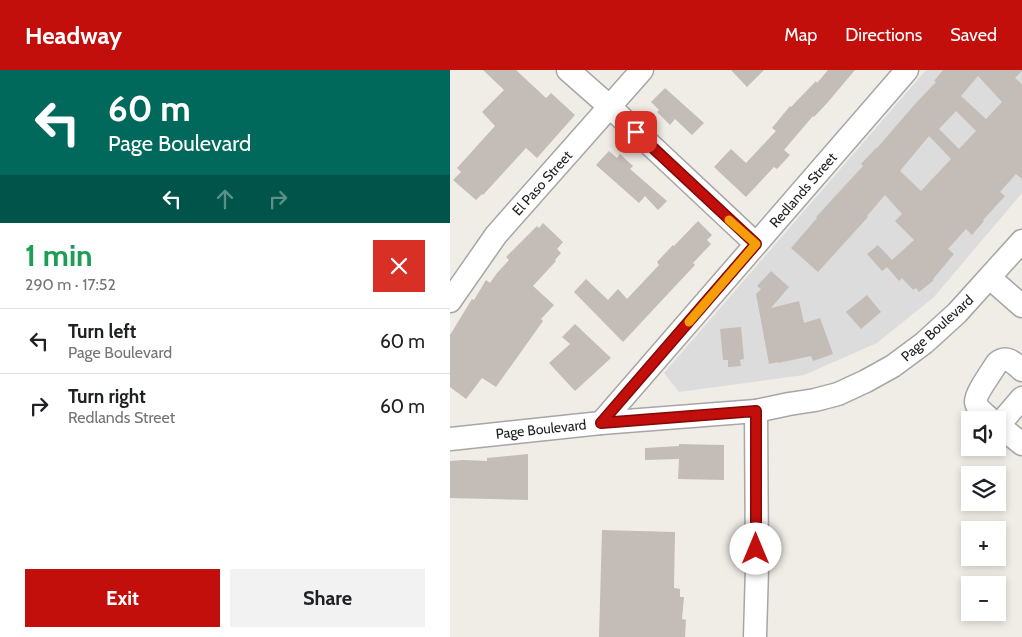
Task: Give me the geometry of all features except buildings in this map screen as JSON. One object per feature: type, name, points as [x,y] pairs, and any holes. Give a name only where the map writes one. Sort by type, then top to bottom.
[{"type":"street","points":[[568,70],[756,244]]},
{"type":"street","name":"El Paso Street","points":[[450,301],[496,235],[642,70]]},
{"type":"street","name":"Redlands Street","points":[[601,423],[907,70]]},
{"type":"street","name":"Page Boulevard","points":[[450,439],[601,423],[756,411],[838,394],[894,366],[931,337],[957,313],[1022,241]]},
{"type":"street","points":[[990,278],[1022,306]]},
{"type":"street","points":[[982,411],[976,403],[977,396],[997,363],[1002,359],[1008,360],[1022,370]]},
{"type":"street","points":[[1006,414],[1022,398]]},
{"type":"street","points":[[755,637],[757,568],[756,411]]},
{"type":"street","points":[[1006,432],[1022,444]]},
{"type":"shaded area","points":[[926,70],[1022,70],[1022,193],[934,297],[877,343],[804,375],[679,392],[664,373]]},
{"type":"slow traffic","points":[[689,322],[756,244],[729,220]]},
{"type":"route","points":[[636,132],[756,244],[601,423],[756,411],[756,549]]}]
